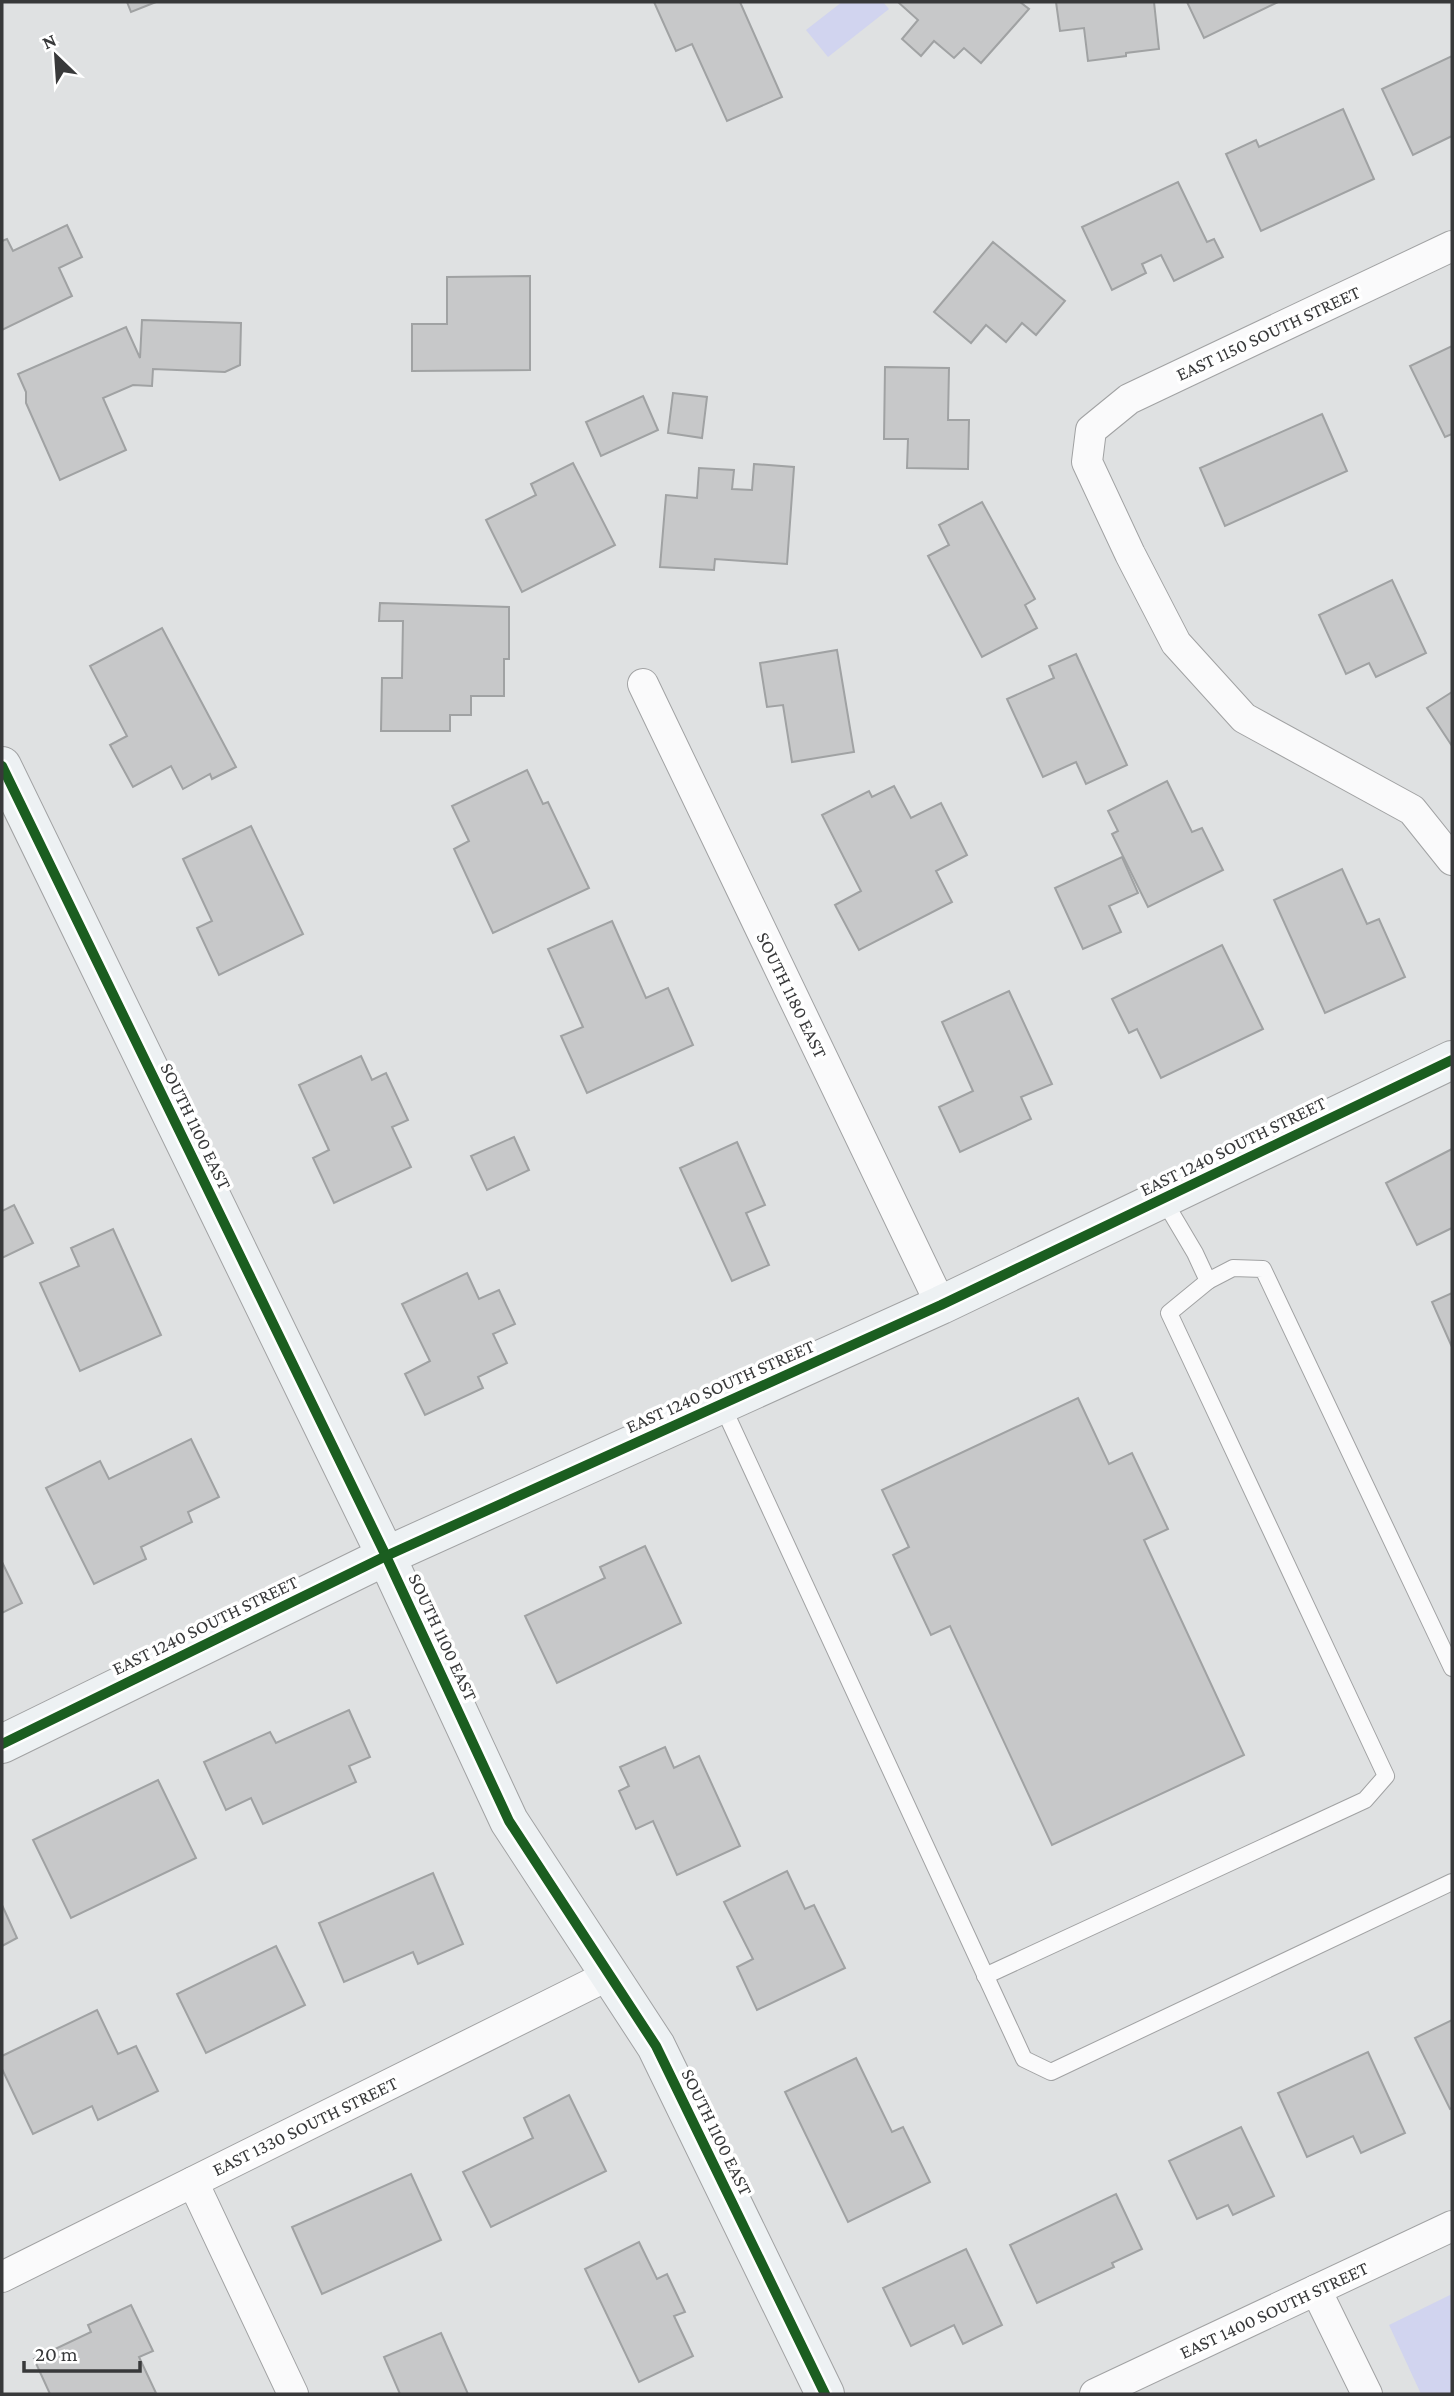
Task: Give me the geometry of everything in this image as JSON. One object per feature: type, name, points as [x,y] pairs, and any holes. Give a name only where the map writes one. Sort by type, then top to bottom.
[{"type":"street","name":"EAST 1150 SOUTH STREET","points":[[1452,246],[1129,398],[1091,430],[1087,462],[1130,554],[1177,643],[1244,719],[1412,810],[1452,860]]},
{"type":"street","name":"SOUTH 1180 EAST","points":[[643,684],[941,1305]]},
{"type":"street","name":"SOUTH 1100 EAST","points":[[2,766],[386,1556],[509,1821],[656,2046],[825,2394]]},
{"type":"street","name":"EAST 1240 SOUTH STREET","points":[[2,1744],[386,1556],[941,1305],[1452,1060]]},
{"type":"street","name":"EAST 1330 SOUTH STREET","points":[[2,2277],[609,1975]]},
{"type":"street","points":[[193,2182],[293,2394]]},
{"type":"street","name":"EAST 1400 SOUTH STREET","points":[[1095,2394],[1452,2226]]},
{"type":"street","points":[[1316,2290],[1367,2394]]},
{"type":"lane","points":[[1163,1199],[1208,1281]]},
{"type":"lane","points":[[985,1976],[1365,1800],[1386,1776],[1169,1313],[1208,1281],[1233,1268],[1264,1269],[1452,1668]]},
{"type":"lane","points":[[722,1405],[1024,2059],[1051,2072],[1452,1882]]},
{"type":"shaded area","points":[[842,2],[883,2],[889,9],[828,57],[806,30]]},
{"type":"shaded area","points":[[1452,2294],[1452,2394],[1421,2394],[1389,2325]]},
{"type":"building","points":[[127,2],[156,2],[131,12]]},
{"type":"building","points":[[654,2],[740,2],[782,97],[727,121],[692,44],[676,51]]},
{"type":"building","points":[[898,2],[1020,2],[1029,9],[981,63],[964,48],[954,58],[934,41],[921,56],[902,39],[918,20]]},
{"type":"building","points":[[1056,2],[1154,2],[1159,49],[1088,61],[1084,28],[1060,31]]},
{"type":"building","points":[[1187,2],[1278,2],[1204,38]]},
{"type":"building","points":[[1452,56],[1452,136],[1413,155],[1382,89]]},
{"type":"building","points":[[1343,109],[1374,179],[1261,231],[1226,154],[1256,140],[1259,147]]},
{"type":"building","points":[[1178,182],[1207,242],[1214,239],[1223,257],[1174,281],[1161,255],[1142,264],[1146,273],[1112,290],[1082,227]]},
{"type":"building","points":[[67,225],[82,257],[59,268],[72,296],[2,330],[2,241],[7,239],[13,251]]},
{"type":"building","points":[[993,242],[1065,301],[1036,335],[1022,323],[1006,342],[986,325],[971,343],[934,312]]},
{"type":"building","points":[[530,276],[530,370],[412,371],[412,324],[447,324],[447,277]]},
{"type":"building","points":[[142,320],[241,323],[240,365],[225,372],[153,369],[152,386],[133,385],[103,398],[126,450],[60,480],[26,403],[26,392],[18,374],[126,327],[140,358]]},
{"type":"building","points":[[1452,346],[1452,434],[1445,437],[1410,366]]},
{"type":"building","points":[[885,367],[949,368],[948,420],[969,420],[968,469],[907,468],[908,439],[884,439]]},
{"type":"building","points":[[673,393],[707,397],[702,438],[668,433]]},
{"type":"building","points":[[643,396],[658,430],[601,456],[586,422]]},
{"type":"building","points":[[1322,414],[1347,471],[1225,526],[1200,468]]},
{"type":"building","points":[[573,463],[615,545],[522,592],[486,520],[536,495],[531,484]]},
{"type":"building","points":[[754,464],[794,467],[787,564],[715,559],[714,570],[660,567],[666,495],[697,498],[699,468],[734,470],[732,489],[752,490]]},
{"type":"building","points":[[982,502],[1035,599],[1025,605],[1037,628],[982,657],[928,556],[949,545],[939,525]]},
{"type":"building","points":[[1392,580],[1426,653],[1376,677],[1369,663],[1346,674],[1319,615]]},
{"type":"building","points":[[380,603],[509,607],[509,659],[504,659],[504,696],[471,696],[471,715],[450,715],[450,731],[381,731],[382,678],[402,678],[403,621],[379,621]]},
{"type":"building","points":[[162,628],[236,767],[212,779],[210,774],[183,789],[171,766],[133,787],[110,745],[127,736],[90,666]]},
{"type":"building","points":[[837,650],[854,752],[792,762],[783,705],[767,707],[760,663]]},
{"type":"building","points":[[1076,654],[1127,765],[1086,784],[1076,762],[1043,777],[1007,699],[1054,678],[1049,666]]},
{"type":"building","points":[[1452,692],[1452,746],[1427,708]]},
{"type":"building","points":[[527,770],[543,804],[548,802],[589,888],[493,933],[454,849],[469,841],[452,806]]},
{"type":"building","points":[[1167,781],[1192,832],[1202,828],[1223,870],[1148,907],[1112,834],[1118,831],[1108,811]]},
{"type":"building","points":[[894,786],[911,818],[941,803],[967,855],[936,871],[952,902],[859,950],[835,905],[861,891],[822,815],[869,791],[872,797]]},
{"type":"building","points":[[251,826],[303,934],[219,975],[197,928],[212,921],[183,859]]},
{"type":"building","points":[[1122,857],[1138,893],[1109,906],[1121,932],[1083,949],[1055,888]]},
{"type":"building","points":[[1342,869],[1367,924],[1379,919],[1405,977],[1325,1013],[1274,900]]},
{"type":"building","points":[[612,921],[646,998],[668,988],[693,1045],[587,1093],[561,1036],[583,1027],[548,949]]},
{"type":"building","points":[[1222,945],[1263,1029],[1161,1078],[1137,1029],[1129,1033],[1112,999]]},
{"type":"building","points":[[1009,991],[1052,1084],[1021,1097],[1031,1119],[960,1152],[939,1107],[973,1091],[942,1022]]},
{"type":"building","points":[[361,1056],[372,1080],[386,1073],[408,1120],[392,1127],[411,1167],[334,1203],[313,1158],[329,1150],[299,1085]]},
{"type":"building","points":[[514,1137],[529,1170],[487,1190],[471,1156]]},
{"type":"building","points":[[737,1142],[765,1205],[746,1213],[769,1265],[732,1281],[680,1168]]},
{"type":"building","points":[[1452,1149],[1452,1228],[1417,1245],[1386,1183]]},
{"type":"building","points":[[14,1205],[33,1243],[2,1258],[2,1211]]},
{"type":"building","points":[[113,1229],[161,1335],[80,1371],[40,1283],[79,1266],[71,1248]]},
{"type":"building","points":[[467,1273],[479,1299],[499,1290],[515,1324],[493,1334],[507,1363],[478,1377],[483,1388],[425,1415],[405,1374],[430,1361],[402,1304]]},
{"type":"building","points":[[1452,1293],[1452,1347],[1432,1302]]},
{"type":"building","points":[[1078,1398],[1109,1464],[1132,1453],[1168,1529],[1144,1540],[1244,1755],[1052,1845],[950,1626],[931,1635],[893,1555],[909,1547],[882,1490]]},
{"type":"building","points":[[191,1439],[219,1497],[188,1512],[192,1522],[141,1547],[146,1559],[94,1584],[46,1488],[100,1461],[109,1479]]},
{"type":"building","points":[[645,1546],[681,1623],[557,1683],[525,1616],[605,1578],[600,1567]]},
{"type":"building","points":[[2,1562],[22,1603],[2,1613]]},
{"type":"building","points":[[349,1710],[370,1757],[349,1766],[356,1782],[263,1824],[251,1798],[226,1810],[204,1762],[270,1732],[276,1743]]},
{"type":"building","points":[[665,1747],[674,1768],[699,1756],[740,1846],[677,1875],[653,1821],[636,1829],[619,1791],[629,1786],[620,1767]]},
{"type":"building","points":[[158,1780],[196,1858],[71,1918],[33,1840]]},
{"type":"building","points":[[787,1871],[805,1909],[814,1905],[845,1968],[757,2010],[737,1967],[753,1959],[724,1902]]},
{"type":"building","points":[[433,1873],[463,1944],[418,1964],[413,1952],[344,1982],[319,1923]]},
{"type":"building","points":[[2,1905],[17,1938],[2,1946]]},
{"type":"building","points":[[276,1946],[305,2005],[206,2053],[177,1994]]},
{"type":"building","points":[[97,2010],[118,2054],[136,2046],[158,2091],[98,2120],[92,2106],[33,2134],[2,2069],[2,2056]]},
{"type":"building","points":[[1452,2020],[1452,2108],[1450,2109],[1415,2038]]},
{"type":"building","points":[[1368,2052],[1405,2133],[1361,2153],[1353,2136],[1307,2157],[1278,2093]]},
{"type":"building","points":[[856,2058],[892,2132],[903,2127],[930,2182],[848,2222],[785,2092]]},
{"type":"building","points":[[569,2095],[606,2171],[491,2227],[463,2172],[533,2138],[524,2118]]},
{"type":"building","points":[[1241,2127],[1274,2196],[1233,2215],[1228,2205],[1197,2219],[1169,2161]]},
{"type":"building","points":[[411,2174],[441,2240],[322,2294],[292,2227]]},
{"type":"building","points":[[1116,2194],[1142,2249],[1112,2263],[1114,2267],[1037,2303],[1010,2245]]},
{"type":"building","points":[[639,2242],[657,2279],[667,2274],[685,2312],[674,2316],[693,2356],[639,2382],[585,2269]]},
{"type":"building","points":[[966,2249],[1002,2325],[963,2344],[954,2325],[911,2346],[883,2288]]},
{"type":"building","points":[[131,2305],[153,2351],[139,2357],[156,2393],[50,2394],[34,2359],[91,2332],[88,2325]]},
{"type":"building","points":[[441,2333],[468,2394],[400,2394],[384,2357]]},
{"type":"cycle path","points":[[2,766],[386,1556],[509,1821],[656,2046],[825,2394]]},
{"type":"cycle path","points":[[2,1744],[386,1556],[941,1305],[1452,1060]]}]
